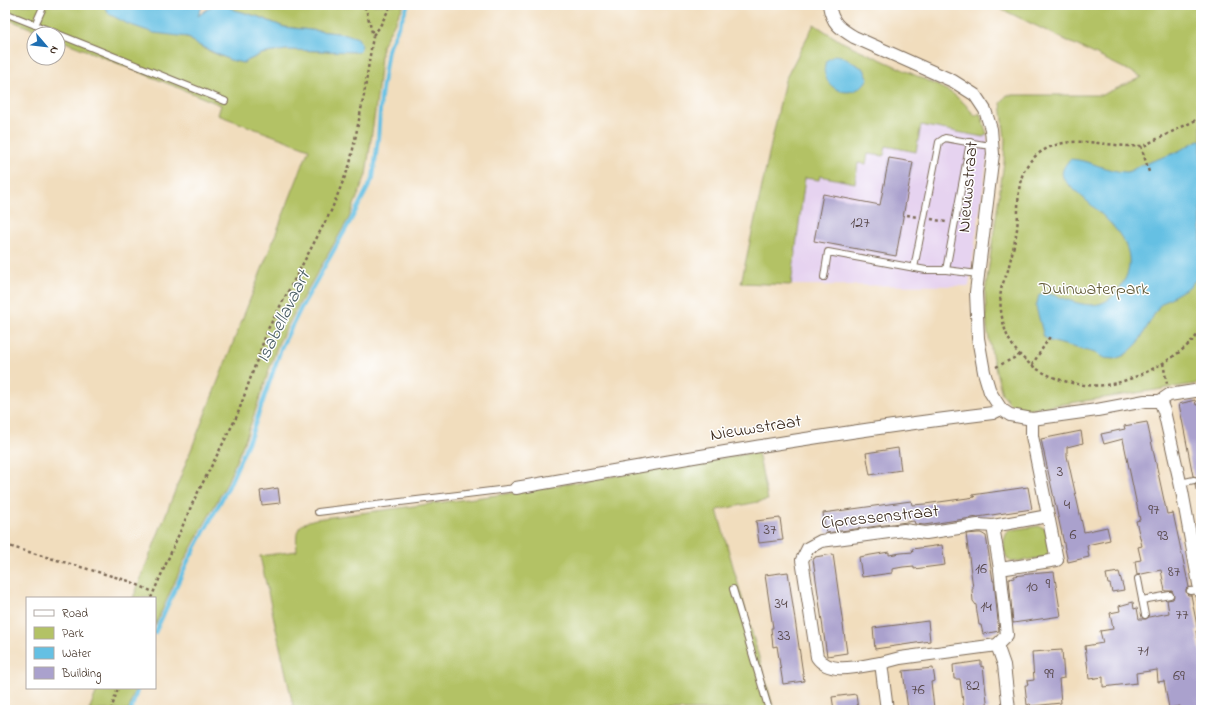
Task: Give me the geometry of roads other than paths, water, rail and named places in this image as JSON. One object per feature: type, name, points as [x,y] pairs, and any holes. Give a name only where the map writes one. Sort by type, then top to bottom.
[{"type":"street","name":"Nieuwstraat","points":[[516,488],[764,446],[993,413],[1001,409],[990,392],[984,372],[978,338],[976,292],[993,154],[991,129],[985,110],[975,95],[953,81],[845,31],[836,25],[831,16],[829,5]]},
{"type":"street","points":[[1001,409],[1010,415],[1032,418],[1096,410],[1201,390]]},
{"type":"street","points":[[1164,398],[1164,411],[1180,483],[1197,592]]},
{"type":"street","points":[[1000,569],[1057,560],[1032,436],[1032,418]]},
{"type":"street","name":"Cipressenstraat","points":[[997,645],[900,658],[881,663],[838,669],[821,664],[817,657],[802,560],[808,548],[821,541],[904,530],[926,532],[978,525],[993,526],[1048,516]]},
{"type":"street","points":[[993,526],[1000,569],[1007,635],[997,645],[1004,664],[1009,710]]},
{"type":"street","points":[[881,663],[887,710]]},
{"type":"lane","points":[[5,13],[35,25],[44,5]]},
{"type":"lane","points":[[66,37],[225,101]]},
{"type":"lane","points":[[914,268],[939,142],[945,138],[984,145],[993,145]]},
{"type":"lane","points":[[946,270],[970,142]]},
{"type":"lane","points":[[824,277],[828,252],[926,270],[946,270],[978,274]]},
{"type":"lane","points":[[1180,483],[1194,480]]},
{"type":"lane","points":[[318,512],[516,488]]},
{"type":"lane","points":[[1138,579],[1145,615]]},
{"type":"lane","points":[[733,589],[770,710]]},
{"type":"lane","points":[[1142,600],[1170,595]]},
{"type":"water","points":[[103,5],[203,5],[198,16],[213,5],[224,5],[284,27],[346,34],[358,38],[362,46],[359,52],[286,50],[261,54],[243,63],[230,60],[196,44],[188,37],[154,33],[128,24],[109,14]]},
{"type":"water","points":[[835,55],[841,56],[864,69],[868,78],[862,86],[854,91],[846,92],[838,90],[832,86],[827,79],[825,71],[826,61]]},
{"type":"water","points":[[1201,140],[1201,274],[1189,287],[1159,306],[1138,343],[1123,356],[1114,359],[1104,358],[1095,353],[1050,341],[1044,337],[1036,307],[1039,295],[1047,293],[1073,302],[1090,305],[1105,302],[1119,289],[1126,277],[1129,267],[1125,243],[1119,234],[1103,216],[1064,179],[1062,172],[1068,161],[1070,159],[1085,161],[1113,170],[1127,172],[1176,152]]},
{"type":"waterway","name":"Isabellavaart","points":[[156,631],[188,561],[229,486],[251,436],[282,346],[301,308],[373,178],[381,97],[388,50],[408,5]]},
{"type":"waterway","name":"Isabellavaart","points":[[131,710],[138,689]]},
{"type":"park label","name":"Duinwaterpark","points":[[1094,290]]}]
